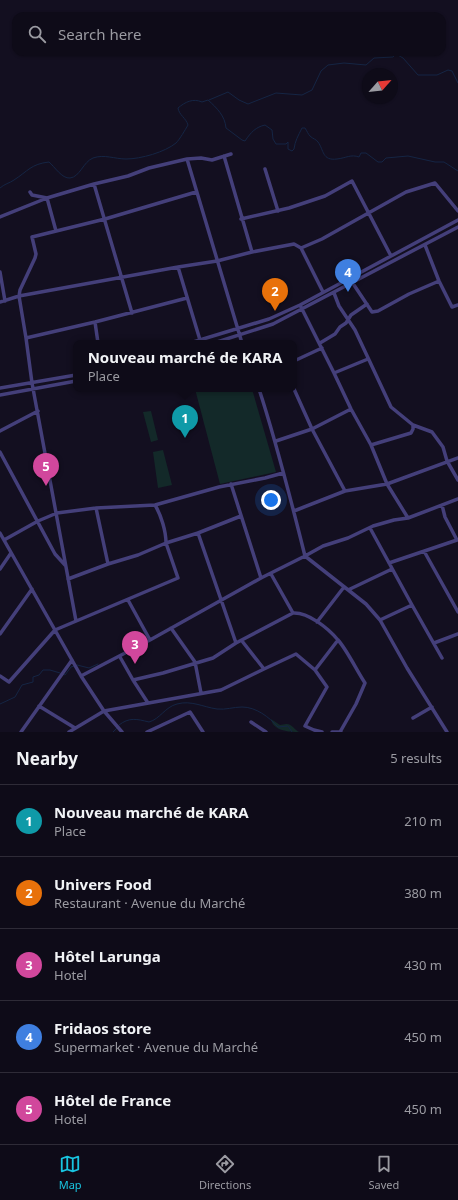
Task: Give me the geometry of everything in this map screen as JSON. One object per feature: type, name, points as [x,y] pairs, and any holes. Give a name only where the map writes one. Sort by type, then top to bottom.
[{"type":"street","points":[[0,217],[47,198],[128,176],[149,168],[187,159],[201,158],[212,160],[230,154]]},
{"type":"street","points":[[224,156],[241,219],[252,252]]},
{"type":"street","points":[[187,159],[241,340]]},
{"type":"street","points":[[265,169],[278,211]]},
{"type":"street","points":[[241,219],[278,211],[325,196],[352,181],[391,256]]},
{"type":"street","points":[[301,248],[322,239],[406,192],[434,183],[458,211]]},
{"type":"street","points":[[94,184],[132,313]]},
{"type":"street","points":[[30,192],[32,195],[47,198]]},
{"type":"street","points":[[76,621],[32,383],[19,296],[20,290],[36,254],[32,237],[104,219],[196,192]]},
{"type":"street","points":[[47,198],[56,231]]},
{"type":"street","points":[[178,266],[200,340],[269,319],[300,305],[458,220]]},
{"type":"street","points":[[223,340],[273,324],[303,310],[458,227]]},
{"type":"street","points":[[0,302],[19,296],[122,278],[178,266],[218,261],[252,252],[294,244],[301,248],[323,292]]},
{"type":"street","points":[[425,245],[452,307],[458,304]]},
{"type":"street","points":[[0,272],[5,301]]},
{"type":"street","points":[[350,278],[372,312],[378,311],[409,294],[440,281]]},
{"type":"street","points":[[334,293],[339,306],[356,330],[391,407],[413,425],[432,432],[443,447],[448,461],[458,480]]},
{"type":"street","points":[[26,338],[132,313],[187,298]]},
{"type":"street","points":[[297,358],[321,346],[346,323],[351,315],[367,304]]},
{"type":"street","points":[[300,305],[351,410],[371,445],[387,484],[408,518]]},
{"type":"street","points":[[95,322],[98,340]]},
{"type":"street","points":[[334,373],[368,359]]},
{"type":"street","points":[[0,388],[73,376]]},
{"type":"street","points":[[62,378],[63,384]]},
{"type":"street","points":[[0,395],[73,382]]},
{"type":"street","points":[[260,392],[276,441],[305,556],[366,604],[380,620],[407,668],[447,732]]},
{"type":"street","points":[[295,392],[312,429],[345,491]]},
{"type":"street","points":[[276,441],[312,429],[351,410]]},
{"type":"street","points":[[0,432],[38,411]]},
{"type":"street","points":[[371,445],[411,433],[413,425]]},
{"type":"street","points":[[0,452],[55,554],[66,566]]},
{"type":"street","points":[[294,511],[345,491],[387,484],[458,458]]},
{"type":"street","points":[[4,540],[38,521],[57,513],[96,508],[155,505],[231,484],[283,473]]},
{"type":"street","points":[[231,484],[261,578]]},
{"type":"street","points":[[81,676],[323,546],[348,538],[370,528],[394,520],[408,518],[458,499]]},
{"type":"street","points":[[0,676],[9,682],[55,630],[178,578],[155,505]]},
{"type":"street","points":[[389,563],[458,540],[446,517],[442,505]]},
{"type":"street","points":[[96,508],[108,564]]},
{"type":"street","points":[[68,580],[241,516]]},
{"type":"street","points":[[370,528],[442,658]]},
{"type":"street","points":[[0,533],[81,676],[104,711],[121,731]]},
{"type":"street","points":[[198,533],[236,643]]},
{"type":"street","points":[[424,551],[458,612]]},
{"type":"street","points":[[0,569],[11,552]]},
{"type":"street","points":[[348,590],[392,569]]},
{"type":"street","points":[[271,574],[293,614]]},
{"type":"street","points":[[317,622],[344,587]]},
{"type":"street","points":[[0,634],[32,589]]},
{"type":"street","points":[[128,600],[150,640]]},
{"type":"street","points":[[380,620],[412,605]]},
{"type":"street","points":[[133,680],[163,673],[195,662],[213,658],[236,643],[293,614],[300,613],[317,622],[338,640],[364,683],[356,704],[341,732],[332,732]]},
{"type":"street","points":[[171,628],[195,662],[201,693]]},
{"type":"street","points":[[434,643],[458,634]]},
{"type":"street","points":[[242,640],[264,669]]},
{"type":"street","points":[[315,670],[338,640]]},
{"type":"street","points":[[69,732],[104,711],[221,690],[296,654],[315,670],[327,687],[305,726],[322,732]]},
{"type":"street","points":[[120,656],[148,703]]},
{"type":"street","points":[[21,732],[72,660]]},
{"type":"street","points":[[39,706],[75,728]]},
{"type":"street","points":[[413,718],[432,707]]},
{"type":"street","points":[[147,732],[190,712],[203,732]]},
{"type":"street","points":[[251,722],[266,732]]},
{"type":"green space","points":[[196,392],[253,392],[276,472],[220,484]]},
{"type":"green space","points":[[151,411],[158,440],[151,442],[143,412]]},
{"type":"green space","points":[[163,450],[172,485],[158,488],[153,452]]},
{"type":"green space","points":[[271,719],[280,725],[288,724],[299,732],[282,730],[272,723]]},
{"type":"waterway","points":[[209,100],[228,92],[239,100],[248,104],[276,93],[302,95],[312,90],[321,71],[328,65],[344,63],[366,65],[374,58],[394,56]]},
{"type":"waterway","points":[[400,56],[418,75],[437,75],[448,70],[452,71],[458,83]]},
{"type":"waterway","points":[[0,188],[38,164],[49,162],[61,174],[67,178],[70,178],[76,175],[93,158],[101,156],[132,159],[166,149],[176,143],[188,125],[178,108],[186,102],[195,100],[202,102],[208,100],[222,116],[226,128],[245,141],[254,130],[265,125],[272,130],[273,139],[276,144],[286,144],[288,142],[288,149],[292,151],[302,128],[305,128],[310,136],[318,142],[326,157],[332,159],[348,156],[359,157],[361,153],[366,153],[378,162],[382,162],[386,158],[408,156],[435,162],[444,162],[458,171]]},
{"type":"waterway","points":[[77,665],[89,668],[98,664]]},
{"type":"waterway","points":[[63,674],[65,675],[71,667],[74,666]]},
{"type":"waterway","points":[[0,704],[15,697],[22,685],[33,682],[33,677],[39,675],[43,670],[50,670],[60,673]]},
{"type":"waterway","points":[[119,725],[133,719],[149,722],[173,706],[187,703],[217,709],[247,707],[266,716],[278,727],[288,726],[292,732]]},
{"type":"waterway","points":[[113,732],[117,728]]},
{"type":"place","name":"Fridaos store","points":[[348,292]]},
{"type":"place","name":"Univers Food","points":[[275,311]]},
{"type":"place","name":"Nouveau marché de KARA","points":[[185,438]]},
{"type":"place","name":"Hôtel de France","points":[[46,486]]},
{"type":"place","name":"Hôtel Larunga","points":[[135,664]]}]
